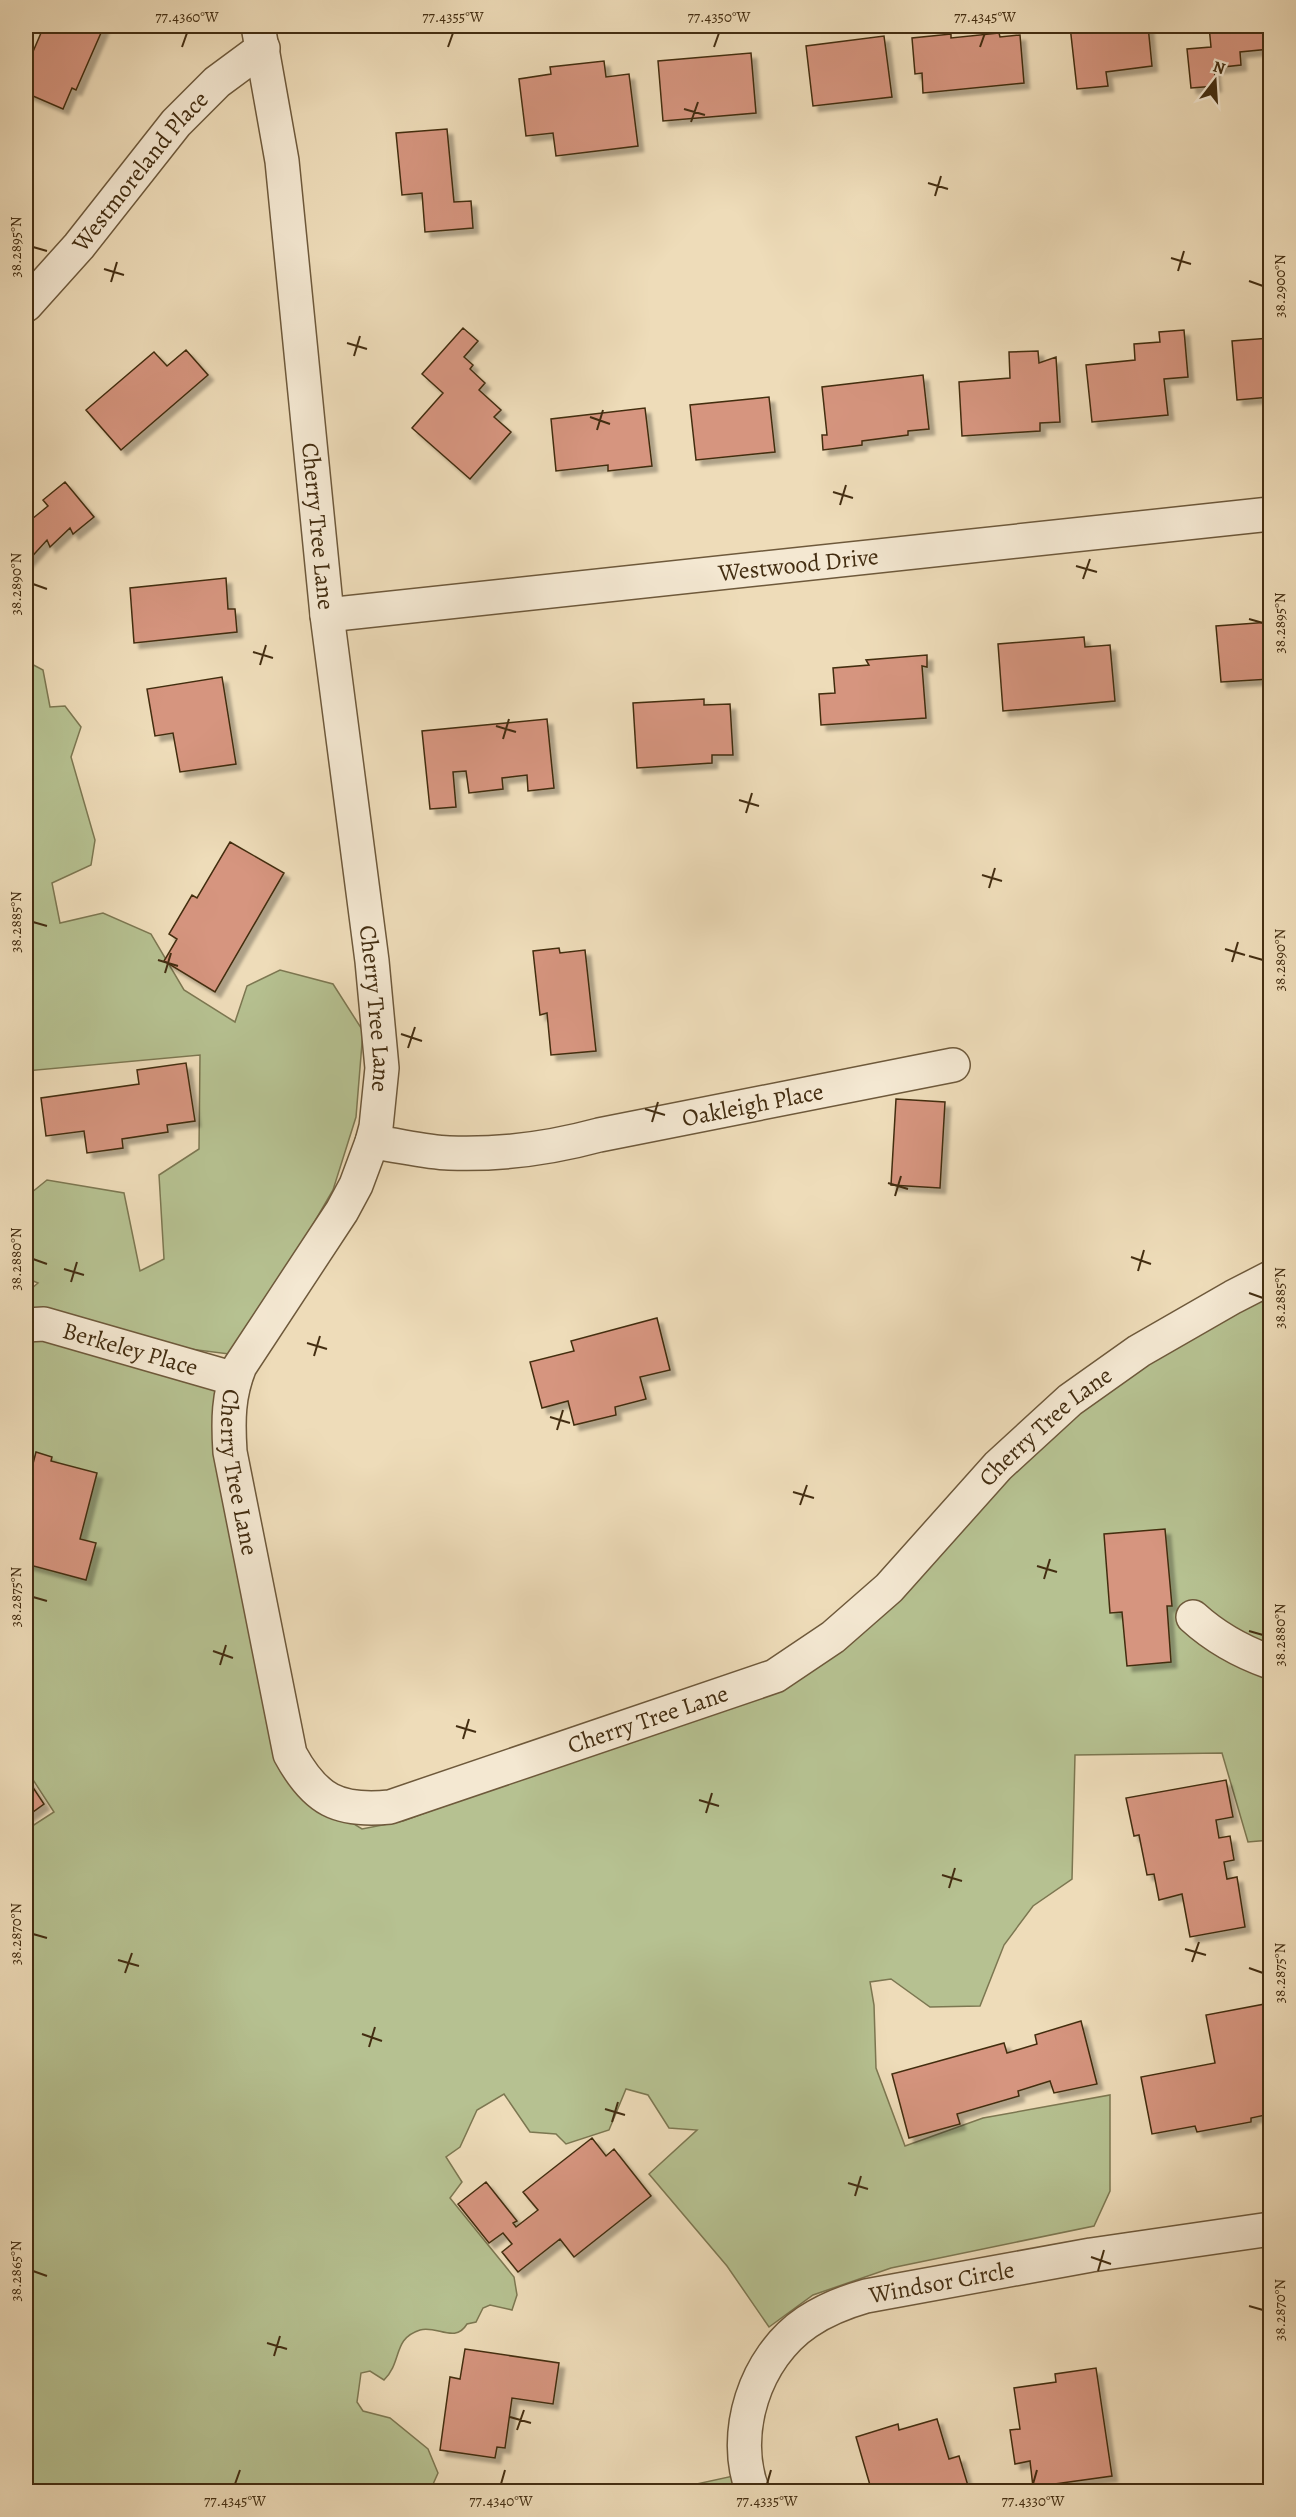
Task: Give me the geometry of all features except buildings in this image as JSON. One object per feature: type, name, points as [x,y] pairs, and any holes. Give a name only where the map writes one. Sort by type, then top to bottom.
[{"type":"street","name":"Westmoreland Place","points":[[26,305],[79,246],[176,123],[261,37]]},
{"type":"street","name":"Cherry Tree Lane","points":[[261,37],[282,161],[327,615],[372,961],[382,1068],[376,1127],[356,1185],[342,1211],[240,1366],[227,1415],[230,1452],[290,1754],[303,1778],[318,1793],[337,1803],[363,1809],[390,1807],[775,1676],[833,1637],[889,1588],[998,1466],[1070,1400],[1139,1351],[1270,1278]]},
{"type":"street","name":"Westwood Drive","points":[[327,615],[1270,514]]},
{"type":"street","name":"Oakleigh Place","points":[[372,1142],[448,1153],[512,1152],[575,1142],[599,1135],[953,1065]]},
{"type":"street","name":"Berkeley Place","points":[[26,1325],[44,1324],[235,1380]]},
{"type":"street","points":[[1193,1617],[1205,1628],[1242,1652],[1270,1662]]},
{"type":"street","name":"Windsor Circle","points":[[753,2492],[747,2476],[744,2447],[748,2409],[761,2374],[783,2343],[798,2330],[837,2305],[866,2296],[1080,2257],[1270,2229]]},
{"type":"green space","points":[[26,661],[43,670],[50,707],[65,706],[81,727],[71,757],[95,840],[91,865],[52,883],[60,923],[103,913],[151,934],[184,990],[235,1022],[247,986],[280,970],[333,984],[363,1031],[356,1117],[333,1190],[237,1355],[150,1344],[26,1320],[26,1293],[38,1283],[26,1278],[26,1197],[47,1180],[124,1193],[140,1271],[164,1259],[159,1175],[199,1149],[200,1055],[26,1071]]},
{"type":"green space","points":[[1270,1289],[1270,1492],[1266,1537],[1270,1540],[1270,1840],[1248,1842],[1222,1753],[1075,1755],[1072,1879],[1033,1906],[1004,1945],[980,2006],[930,2007],[891,1979],[870,1982],[874,2005],[876,2068],[905,2146],[983,2118],[1110,2095],[1110,2191],[1094,2226],[891,2268],[813,2295],[769,2327],[727,2266],[649,2174],[697,2130],[669,2128],[648,2095],[626,2089],[609,2130],[566,2144],[556,2134],[530,2132],[504,2094],[477,2110],[460,2147],[446,2157],[462,2182],[450,2198],[514,2277],[517,2295],[512,2310],[490,2305],[483,2308],[476,2322],[467,2324],[457,2333],[420,2330],[405,2339],[390,2373],[384,2380],[370,2371],[361,2373],[357,2402],[363,2411],[390,2418],[428,2449],[438,2473],[430,2491],[26,2491],[26,1830],[54,1812],[26,1769],[26,1334],[224,1386],[298,1790],[362,1829],[403,1821],[779,1684],[1075,1406]]},
{"type":"green space","points":[[733,2476],[739,2492],[660,2492]]}]
